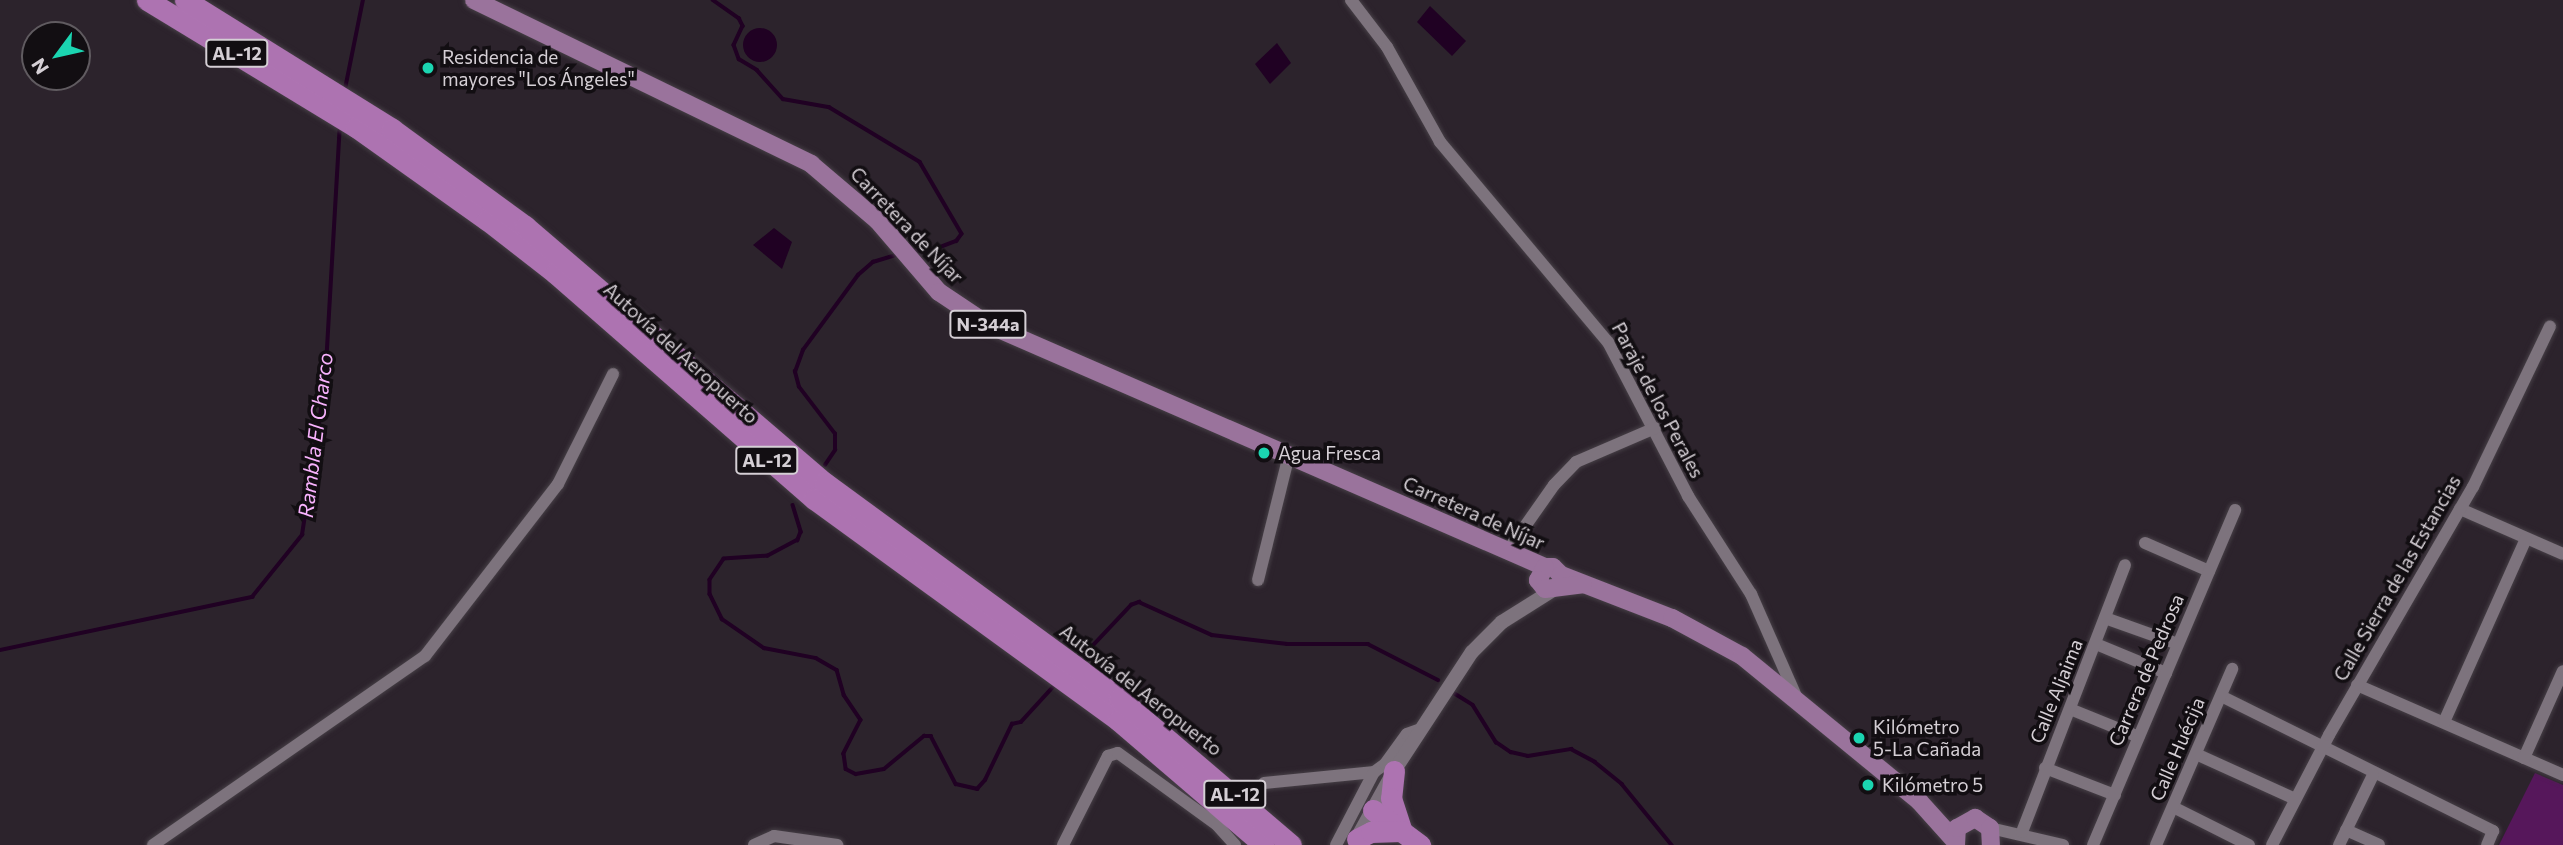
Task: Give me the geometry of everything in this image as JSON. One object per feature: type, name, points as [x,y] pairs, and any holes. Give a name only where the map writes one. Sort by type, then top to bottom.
[{"type":"highway","name":"Autovía del Aeropuerto","points":[[147,0],[328,98]]},
{"type":"highway","name":"Autovía del Aeropuerto","points":[[185,0],[536,235],[825,484],[1119,698],[1291,845]]},
{"type":"highway","name":"Autovía del Aeropuerto","points":[[358,117],[555,273],[814,499],[1118,720],[1264,845]]},
{"type":"highway","points":[[1384,771],[1402,831]]},
{"type":"highway","points":[[1373,810],[1420,845]]},
{"type":"highway","points":[[1355,842],[1371,832],[1402,831]]},
{"type":"main road","name":"Carretera de Níjar","points":[[474,0],[811,164],[867,210],[939,292],[988,324],[1509,549],[1551,581],[1590,584],[1716,641],[1752,663],[1919,801],[1956,843]]},
{"type":"main road","name":"Carretera de Níjar","points":[[1919,801],[1969,819],[1981,820],[1991,836]]},
{"type":"main road","points":[[1956,843],[1957,828],[1969,819]]},
{"type":"street","name":"Paraje de los Perales","points":[[1352,0],[1387,47],[1440,142],[1597,326],[1655,428],[1688,496],[1751,594],[1799,703]]},
{"type":"street","name":"Calle Sierra de las Estancias","points":[[2272,845],[2357,685],[2460,509],[2550,326]]},
{"type":"street","points":[[153,845],[425,656],[558,484],[613,374]]},
{"type":"street","points":[[1509,549],[1576,462],[1655,428]]},
{"type":"street","points":[[1258,580],[1289,455]]},
{"type":"street","points":[[2460,509],[2563,554]]},
{"type":"street","name":"Carrera de Pedrosa","points":[[2093,845],[2235,510]]},
{"type":"street","points":[[2444,722],[2526,539]]},
{"type":"street","points":[[2145,543],[2209,571]]},
{"type":"street","name":"Calle Aljaima","points":[[2022,832],[2125,565]]},
{"type":"street","points":[[1336,845],[1384,771],[1421,729],[1472,652],[1551,581]]},
{"type":"street","points":[[2105,618],[2178,644]]},
{"type":"street","points":[[2096,644],[2166,673]]},
{"type":"street","name":"Calle Huécija","points":[[2156,845],[2232,669]]},
{"type":"street","points":[[2524,758],[2563,671]]},
{"type":"street","points":[[2357,685],[2563,775]]},
{"type":"street","points":[[2221,696],[2373,775],[2493,831],[2487,845]]},
{"type":"street","points":[[2070,709],[2139,737]]},
{"type":"street","points":[[1355,842],[1373,810],[1385,764],[1407,734],[1421,729]]},
{"type":"street","points":[[1063,845],[1108,757],[1118,753],[1217,825],[1235,845]]},
{"type":"street","points":[[2196,754],[2295,799]]},
{"type":"street","points":[[2045,768],[2115,795]]},
{"type":"street","points":[[1264,783],[1384,771]]},
{"type":"street","points":[[2339,845],[2373,775]]},
{"type":"street","points":[[2172,807],[2249,845]]},
{"type":"street","points":[[2346,830],[2379,845]]},
{"type":"street","points":[[1991,836],[2022,832],[2063,845]]},
{"type":"street","points":[[754,845],[774,836],[837,845]]},
{"type":"shaded area","points":[[1430,6],[1466,41],[1452,56],[1417,22]]},
{"type":"shaded area","points":[[760,28],[772,33],[777,45],[772,57],[760,62],[748,57],[743,45],[748,33]]},
{"type":"shaded area","points":[[1277,43],[1291,63],[1270,84],[1255,64]]},
{"type":"shaded area","points":[[774,228],[792,242],[782,269],[753,245]]},
{"type":"shaded area","points":[[2535,773],[2563,785],[2563,845],[2499,845]]},
{"type":"waterway","name":"Rambla El Charco","points":[[345,89],[363,0]]},
{"type":"waterway","points":[[713,0],[739,18],[743,26],[734,45],[739,59],[757,70],[783,99],[829,107],[920,162],[962,234],[957,241],[928,252],[912,251]]},
{"type":"waterway","name":"Rambla El Charco","points":[[0,650],[252,597],[302,535],[325,383],[340,124]]},
{"type":"waterway","points":[[825,465],[835,450],[835,434],[799,387],[795,372],[803,350],[858,275],[873,262],[896,255]]},
{"type":"waterway","points":[[793,505],[801,532],[798,540],[768,556],[724,559],[710,580],[710,594],[722,619],[764,648],[816,658],[837,670],[844,695],[861,720],[844,754],[846,769],[856,774],[884,769],[924,736],[931,736],[956,784],[977,789],[985,780],[1012,724],[1021,722],[1053,687]]},
{"type":"waterway","points":[[1083,656],[1131,605],[1139,602],[1212,635],[1287,644],[1368,644],[1438,680]]},
{"type":"waterway","points":[[1454,693],[1473,705],[1496,742],[1511,752],[1528,756],[1571,749],[1595,762],[1622,784],[1672,845]]},
{"type":"place","name":"Residencia de mayores \"Los Ángeles\"","points":[[428,68]]},
{"type":"place","name":"Agua Fresca","points":[[1264,453]]},
{"type":"place","name":"Kilómetro 5-La Cañada","points":[[1859,738]]},
{"type":"place","name":"Kilómetro 5","points":[[1868,785]]}]
